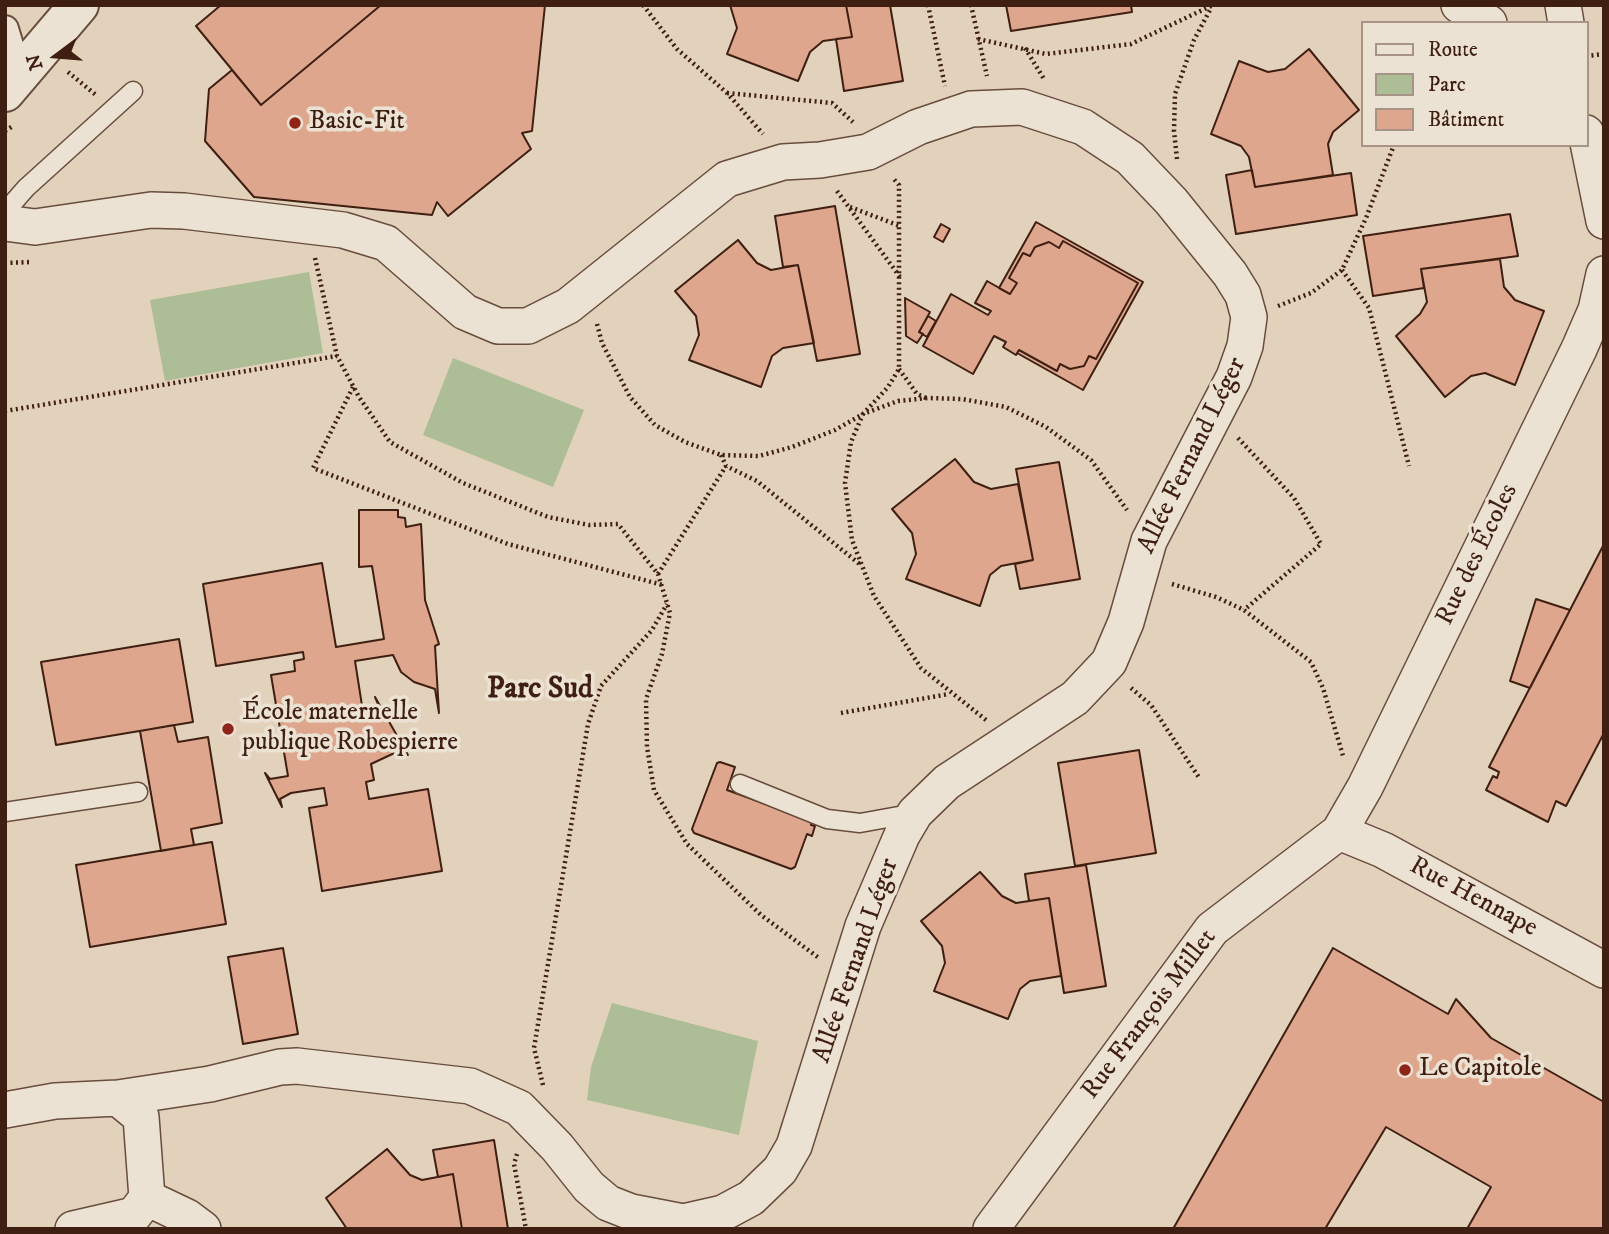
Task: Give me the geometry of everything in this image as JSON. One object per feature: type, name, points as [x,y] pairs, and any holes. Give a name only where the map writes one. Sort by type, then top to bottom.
[{"type":"street","points":[[12,83],[79,5]]},
{"type":"street","points":[[1459,5],[1486,21]]},
{"type":"street","points":[[5,29],[12,83]]},
{"type":"street","name":"Allée Fernand Léger","points":[[5,223],[34,228],[151,210],[224,215],[315,226],[386,243],[464,313],[498,326],[528,326],[568,306],[709,190],[739,174],[783,163],[868,152],[950,114],[994,106],[1021,107],[1083,127],[1130,158],[1171,201],[1230,274],[1242,295],[1248,317],[1245,346],[1216,415],[1143,557],[1126,622],[1104,667],[1075,698],[947,782],[915,813],[863,926],[850,975],[794,1146],[767,1185],[738,1207],[683,1222],[631,1212],[607,1203],[589,1187],[557,1147],[519,1108],[470,1086],[297,1066],[279,1067],[210,1084],[118,1098],[55,1101],[5,1110]]},
{"type":"street","points":[[1588,143],[1604,221]]},
{"type":"street","name":"Rue des Écoles","points":[[1339,832],[1365,787],[1579,349],[1596,310],[1604,274]]},
{"type":"street","name":"Rue Hennape","points":[[1339,832],[1383,850],[1604,970]]},
{"type":"street","name":"Rue François Millet","points":[[991,1229],[1212,929],[1339,832]]},
{"type":"street","points":[[73,1229],[134,1215],[147,1198],[141,1117],[118,1098]]},
{"type":"street","points":[[147,1198],[187,1217],[203,1229]]},
{"type":"lane","points":[[5,212],[26,188],[134,91]]},
{"type":"lane","points":[[740,784],[827,819],[860,823],[915,813]]},
{"type":"lane","points":[[5,812],[138,792]]},
{"type":"path","points":[[643,5],[677,49],[727,93],[768,140],[783,163]]},
{"type":"path","points":[[928,5],[950,114]]},
{"type":"path","points":[[971,5],[994,106]]},
{"type":"path","points":[[978,39],[1046,54],[1131,44],[1212,6]]},
{"type":"path","points":[[1171,201],[1180,190],[1174,131],[1175,94],[1194,40],[1212,6]]},
{"type":"path","points":[[727,93],[832,103],[851,118],[868,152],[899,185],[899,369],[888,387],[863,414],[851,442],[845,483],[852,540],[874,596],[921,668],[950,694],[1012,738]]},
{"type":"path","points":[[1248,317],[1311,293],[1342,270],[1366,218],[1393,147]]},
{"type":"path","points":[[834,188],[901,278]]},
{"type":"path","points":[[850,206],[900,226]]},
{"type":"path","points":[[315,226],[314,255],[337,356],[353,386],[392,443],[463,483],[548,517],[589,525],[618,524],[658,574],[670,613],[662,654],[646,699],[647,747],[654,790],[687,844],[761,915],[806,950],[850,975]]},
{"type":"path","points":[[5,263],[36,262]]},
{"type":"path","points":[[1342,270],[1369,307],[1409,466]]},
{"type":"path","points":[[588,290],[602,343],[629,397],[655,425],[685,442],[721,455],[759,456],[792,447],[898,401],[928,398],[962,399],[1006,407],[1046,427],[1091,460],[1143,557],[1244,610],[1311,662],[1323,688],[1346,765],[1365,787]]},
{"type":"path","points":[[5,411],[337,356]]},
{"type":"path","points":[[899,369],[917,394],[928,398]]},
{"type":"path","points":[[353,386],[313,468],[508,544],[663,585]]},
{"type":"path","points":[[1216,415],[1294,498],[1321,544],[1244,610]]},
{"type":"path","points":[[721,455],[726,466],[757,481],[863,567]]},
{"type":"path","points":[[658,574],[726,466]]},
{"type":"path","points":[[557,1147],[555,1110],[543,1085],[534,1048],[587,724],[601,686],[652,630],[667,603]]},
{"type":"path","points":[[1104,667],[1151,705],[1200,779]]},
{"type":"path","points":[[841,713],[950,694]]},
{"type":"path","points":[[526,1229],[514,1164],[528,1117]]},
{"type":"green space","points":[[309,272],[323,353],[165,381],[150,300]]},
{"type":"green space","points":[[453,358],[584,410],[553,487],[423,435]]},
{"type":"green space","points":[[612,1003],[758,1041],[739,1135],[587,1100],[591,1067]]},
{"type":"building","points":[[221,5],[381,5],[261,105],[196,26]]},
{"type":"building","points":[[381,5],[545,5],[532,131],[522,133],[531,149],[448,216],[437,202],[432,215],[254,197],[205,141],[209,89],[232,70],[261,105]]},
{"type":"building","points":[[730,5],[846,5],[852,37],[823,41],[810,52],[798,81],[727,54],[737,28]]},
{"type":"building","points":[[846,5],[890,5],[903,81],[844,91],[836,39],[852,37]]},
{"type":"building","points":[[1006,5],[1131,5],[1132,12],[1011,31]]},
{"type":"building","points":[[1309,49],[1359,110],[1333,132],[1328,144],[1333,175],[1255,187],[1249,157],[1241,146],[1211,134],[1239,61],[1268,72],[1285,69]]},
{"type":"building","points":[[1252,170],[1255,187],[1351,173],[1357,215],[1236,234],[1226,175]]},
{"type":"building","points":[[835,206],[860,354],[817,361],[798,265],[783,267],[775,216]]},
{"type":"building","points":[[1510,214],[1518,256],[1421,269],[1424,288],[1373,296],[1363,236]]},
{"type":"building","points":[[1036,222],[1143,282],[1083,390],[1017,353],[1019,350],[1057,371],[1060,364],[1070,369],[1084,366],[1089,356],[1096,359],[1138,283],[1063,241],[1059,248],[1049,242],[1035,247],[1030,256],[1023,253],[1009,278],[1017,283],[1010,294],[999,288]]},
{"type":"building","points":[[941,224],[950,229],[943,242],[934,237]]},
{"type":"building","points":[[738,240],[757,263],[771,270],[798,265],[814,343],[783,348],[772,356],[761,387],[689,360],[699,335],[696,316],[675,291]]},
{"type":"building","points":[[1063,241],[1138,283],[1096,359],[1089,356],[1084,366],[1070,369],[1060,364],[1057,371],[1019,350],[1016,355],[1003,347],[1006,342],[994,336],[973,374],[923,346],[951,294],[988,315],[991,311],[975,303],[987,281],[1010,294],[1017,283],[1009,278],[1023,253],[1030,256],[1035,247],[1049,242],[1059,248]]},
{"type":"building","points":[[1500,259],[1504,287],[1515,300],[1544,311],[1515,385],[1485,373],[1471,376],[1445,397],[1396,336],[1420,314],[1427,302],[1421,269]]},
{"type":"building","points":[[905,298],[930,312],[919,332],[923,334],[917,343],[906,336]]},
{"type":"building","points":[[928,316],[936,321],[927,337],[919,332]]},
{"type":"building","points":[[955,459],[974,482],[991,489],[1018,484],[1033,560],[1001,566],[990,575],[980,606],[906,579],[916,554],[912,533],[892,509]]},
{"type":"building","points":[[1059,462],[1080,579],[1020,589],[1015,564],[1033,560],[1016,469]]},
{"type":"building","points":[[359,510],[398,510],[398,517],[405,518],[406,527],[421,524],[425,600],[439,644],[435,646],[439,713],[435,689],[414,682],[401,672],[393,655],[355,661],[363,712],[378,704],[375,697],[408,755],[403,749],[371,764],[374,780],[366,782],[369,799],[428,789],[442,871],[322,891],[309,808],[327,805],[324,788],[291,793],[280,799],[282,807],[265,773],[270,779],[288,776],[271,675],[295,671],[294,661],[304,659],[303,652],[216,666],[203,584],[322,563],[336,647],[384,639],[372,566],[359,567]]},
{"type":"building","points":[[1604,544],[1604,733],[1566,806],[1556,801],[1548,822],[1486,790],[1493,776],[1497,778],[1499,772],[1489,767]]},
{"type":"building","points":[[1536,599],[1570,610],[1530,688],[1510,681]]},
{"type":"building","points":[[179,639],[193,722],[56,745],[41,662]]},
{"type":"building","points":[[174,725],[178,742],[208,737],[222,823],[191,829],[194,845],[161,851],[140,731]]},
{"type":"building","points":[[1139,750],[1156,853],[1075,866],[1058,763]]},
{"type":"building","points":[[717,763],[735,767],[727,790],[812,821],[811,825],[815,826],[812,836],[807,834],[795,867],[791,869],[694,833],[692,829]]},
{"type":"building","points":[[212,842],[226,924],[90,947],[76,865]]},
{"type":"building","points":[[1086,865],[1106,986],[1064,993],[1049,898],[1029,901],[1025,874]]},
{"type":"building","points":[[980,872],[1002,896],[1016,903],[1049,898],[1061,976],[1030,981],[1020,989],[1008,1019],[934,991],[945,963],[942,946],[921,921]]},
{"type":"building","points":[[283,948],[298,1034],[243,1044],[228,957]]},
{"type":"building","name":"Le Capitole","points":[[1333,948],[1448,1014],[1456,999],[1491,1038],[1604,1102],[1604,1229],[1467,1229],[1491,1187],[1386,1127],[1325,1229],[1173,1229]]},
{"type":"building","points":[[494,1140],[508,1229],[462,1229],[453,1174],[438,1177],[433,1150]]},
{"type":"building","points":[[387,1149],[410,1175],[422,1180],[453,1174],[462,1229],[347,1229],[326,1198]]},
{"type":"place","name":"Basic-Fit","points":[[295,123]]},
{"type":"place","name":"École maternelle publique Robespierre","points":[[228,729]]},
{"type":"place","name":"Le Capitole","points":[[1405,1070]]},
{"type":"district","name":"Parc Sud","points":[[540,691]]}]
